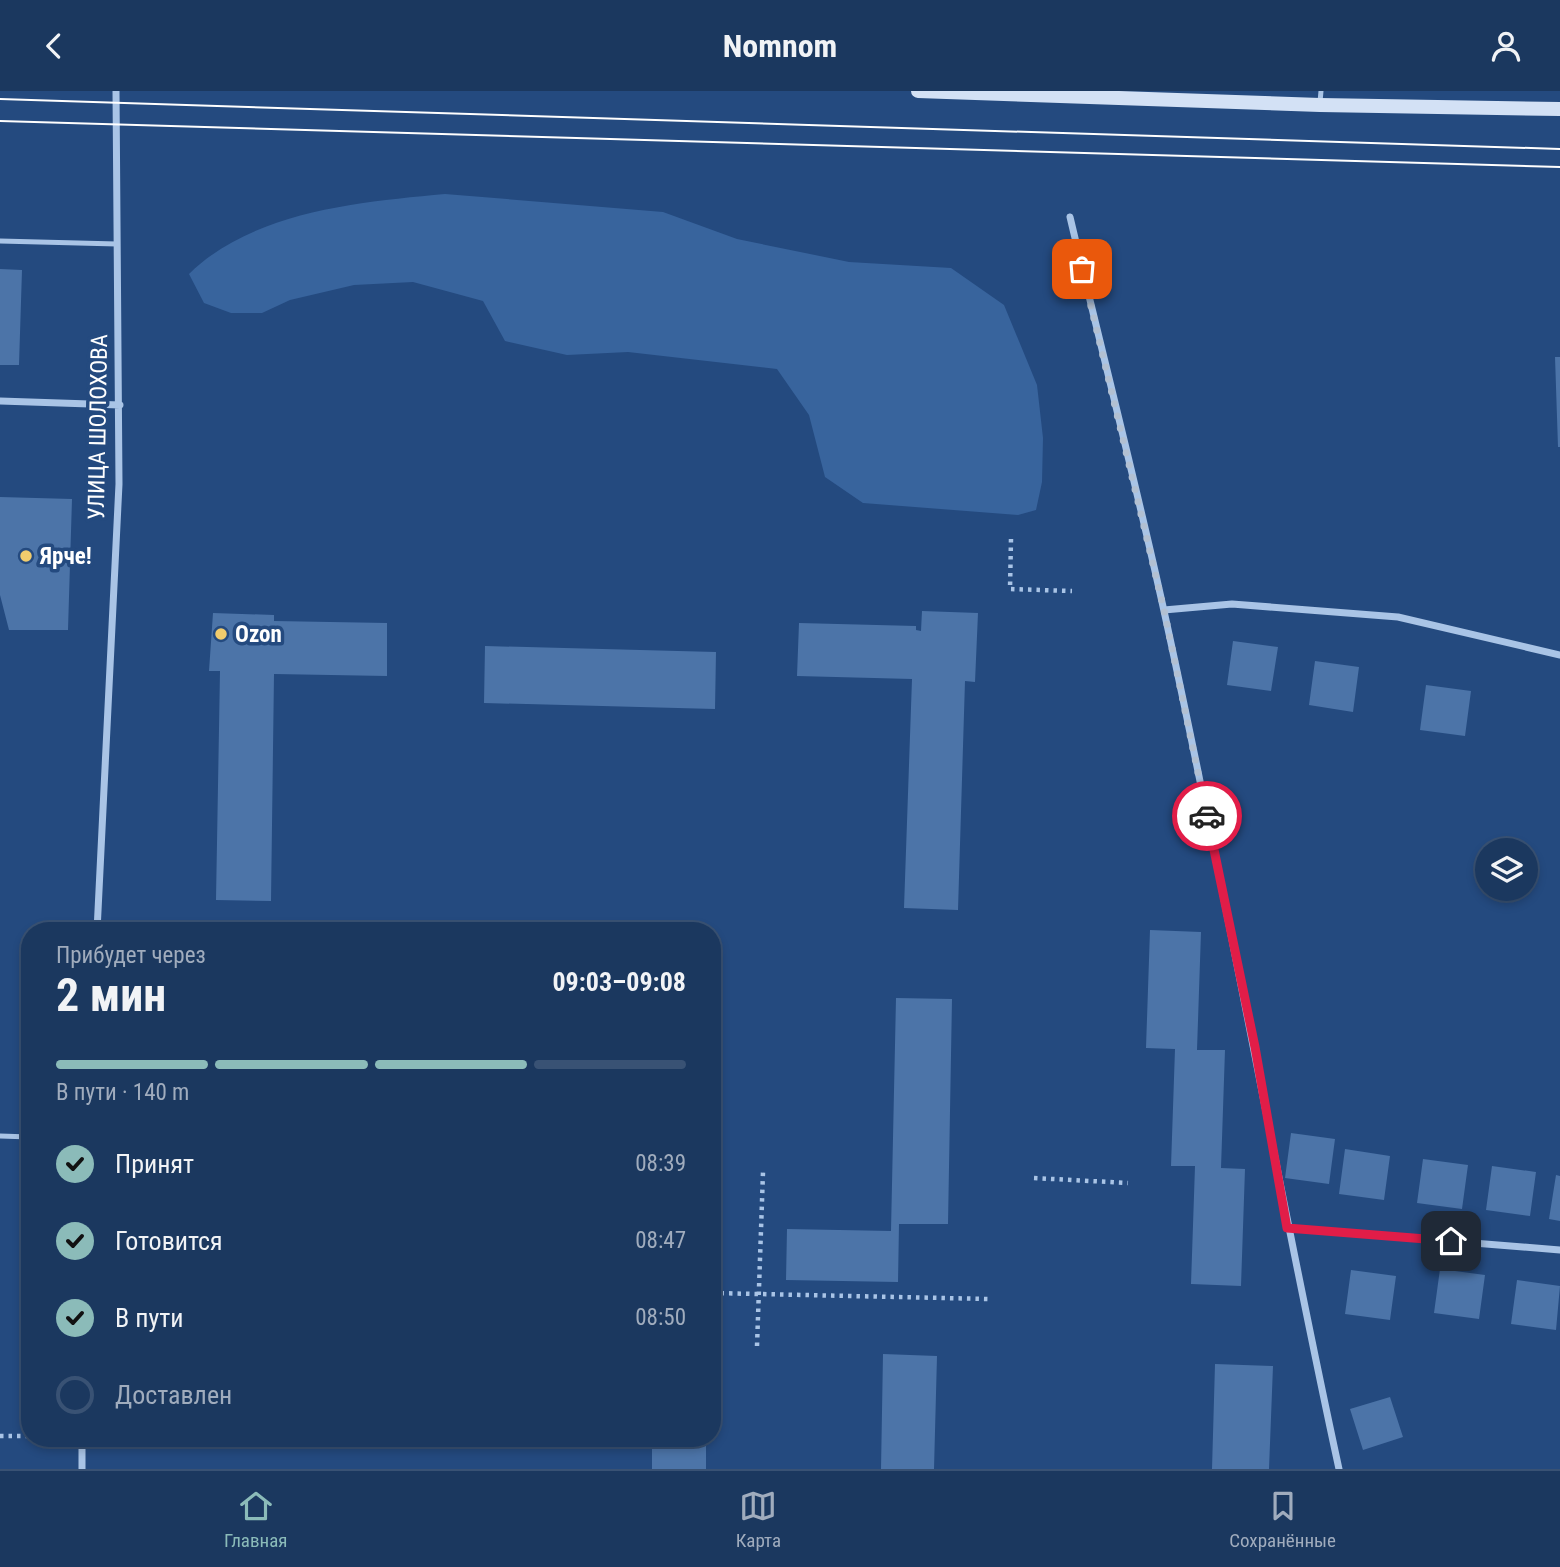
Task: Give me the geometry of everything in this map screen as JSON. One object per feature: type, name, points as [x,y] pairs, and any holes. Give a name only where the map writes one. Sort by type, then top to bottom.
[{"type":"main road","points":[[918,91],[1320,98],[1560,109]]},
{"type":"street","name":"УЛИЦА ШОЛОХОВА","points":[[97,922],[119,484],[116,91]]},
{"type":"street","points":[[1070,216],[1164,610],[1255,1047],[1287,1228],[1339,1469]]},
{"type":"street","points":[[0,401],[120,405]]},
{"type":"street","points":[[1164,610],[1232,604],[1398,617],[1560,655]]},
{"type":"street","points":[[1287,1228],[1560,1249]]},
{"type":"street","points":[[82,1447],[82,1469]]},
{"type":"lane","points":[[0,241],[117,244]]},
{"type":"lane","points":[[0,1136],[21,1137]]},
{"type":"path","points":[[1011,538],[1010,589],[1072,591]]},
{"type":"path","points":[[757,1346],[763,1172]]},
{"type":"path","points":[[1034,1178],[1128,1183]]},
{"type":"path","points":[[721,1293],[989,1299]]},
{"type":"path","points":[[0,1436],[21,1436]]},
{"type":"shaded area","points":[[445,194],[663,212],[737,239],[849,262],[951,268],[1004,305],[1037,385],[1043,438],[1042,482],[1036,510],[1018,515],[863,503],[825,477],[809,415],[777,369],[628,352],[567,355],[505,341],[483,301],[413,282],[354,285],[290,300],[262,313],[231,313],[204,303],[189,274],[215,253],[244,236],[276,223],[344,206]]},
{"type":"building","points":[[0,269],[22,270],[19,365],[0,365]]},
{"type":"building","points":[[1555,357],[1560,357],[1560,447],[1558,447]]},
{"type":"building","points":[[0,497],[72,499],[68,630],[9,630],[0,595]]},
{"type":"building","points":[[922,611],[978,613],[975,682],[965,681],[958,910],[904,908],[912,679],[797,676],[799,623],[916,626],[916,630],[921,631]]},
{"type":"building","points":[[213,613],[274,615],[274,621],[387,623],[387,676],[274,674],[271,901],[216,900],[220,671],[209,671]]},
{"type":"building","points":[[1233,641],[1278,647],[1271,691],[1227,685]]},
{"type":"building","points":[[485,646],[716,652],[715,709],[484,703]]},
{"type":"building","points":[[1315,661],[1359,667],[1353,712],[1309,705]]},
{"type":"building","points":[[1426,685],[1471,691],[1465,736],[1420,730]]},
{"type":"building","points":[[1150,930],[1201,932],[1197,1050],[1225,1050],[1221,1168],[1245,1169],[1241,1286],[1191,1284],[1195,1166],[1171,1166],[1175,1049],[1146,1048]]},
{"type":"building","points":[[896,998],[952,999],[948,1224],[899,1224],[898,1282],[786,1280],[787,1229],[891,1231]]},
{"type":"building","points":[[1291,1133],[1335,1139],[1329,1184],[1285,1178]]},
{"type":"building","points":[[1345,1149],[1390,1156],[1384,1200],[1339,1194]]},
{"type":"building","points":[[1423,1159],[1468,1165],[1462,1209],[1417,1203]]},
{"type":"building","points":[[1492,1166],[1536,1172],[1530,1216],[1486,1210]]},
{"type":"building","points":[[1556,1175],[1560,1176],[1560,1221],[1549,1219]]},
{"type":"building","points":[[1440,1269],[1485,1275],[1479,1319],[1434,1313]]},
{"type":"building","points":[[1351,1270],[1396,1276],[1390,1320],[1345,1314]]},
{"type":"building","points":[[1517,1280],[1560,1286],[1556,1330],[1511,1324]]},
{"type":"building","points":[[883,1354],[937,1356],[934,1469],[881,1469]]},
{"type":"building","points":[[1215,1364],[1273,1366],[1269,1469],[1212,1469]]},
{"type":"building","points":[[1390,1397],[1403,1437],[1363,1450],[1350,1409]]},
{"type":"building","points":[[652,1447],[706,1447],[706,1469],[652,1469]]},
{"type":"tram line","points":[[0,99],[1560,149]]},
{"type":"tram line","points":[[0,121],[1560,167]]},
{"type":"way so far","points":[[1082,269],[1164,610],[1207,816]]},
{"type":"place","name":"Ярче!","points":[[26,556]]},
{"type":"place","name":"Ozon","points":[[221,634]]},
{"type":"route","points":[[1207,816],[1255,1047],[1287,1228],[1451,1241]]}]
